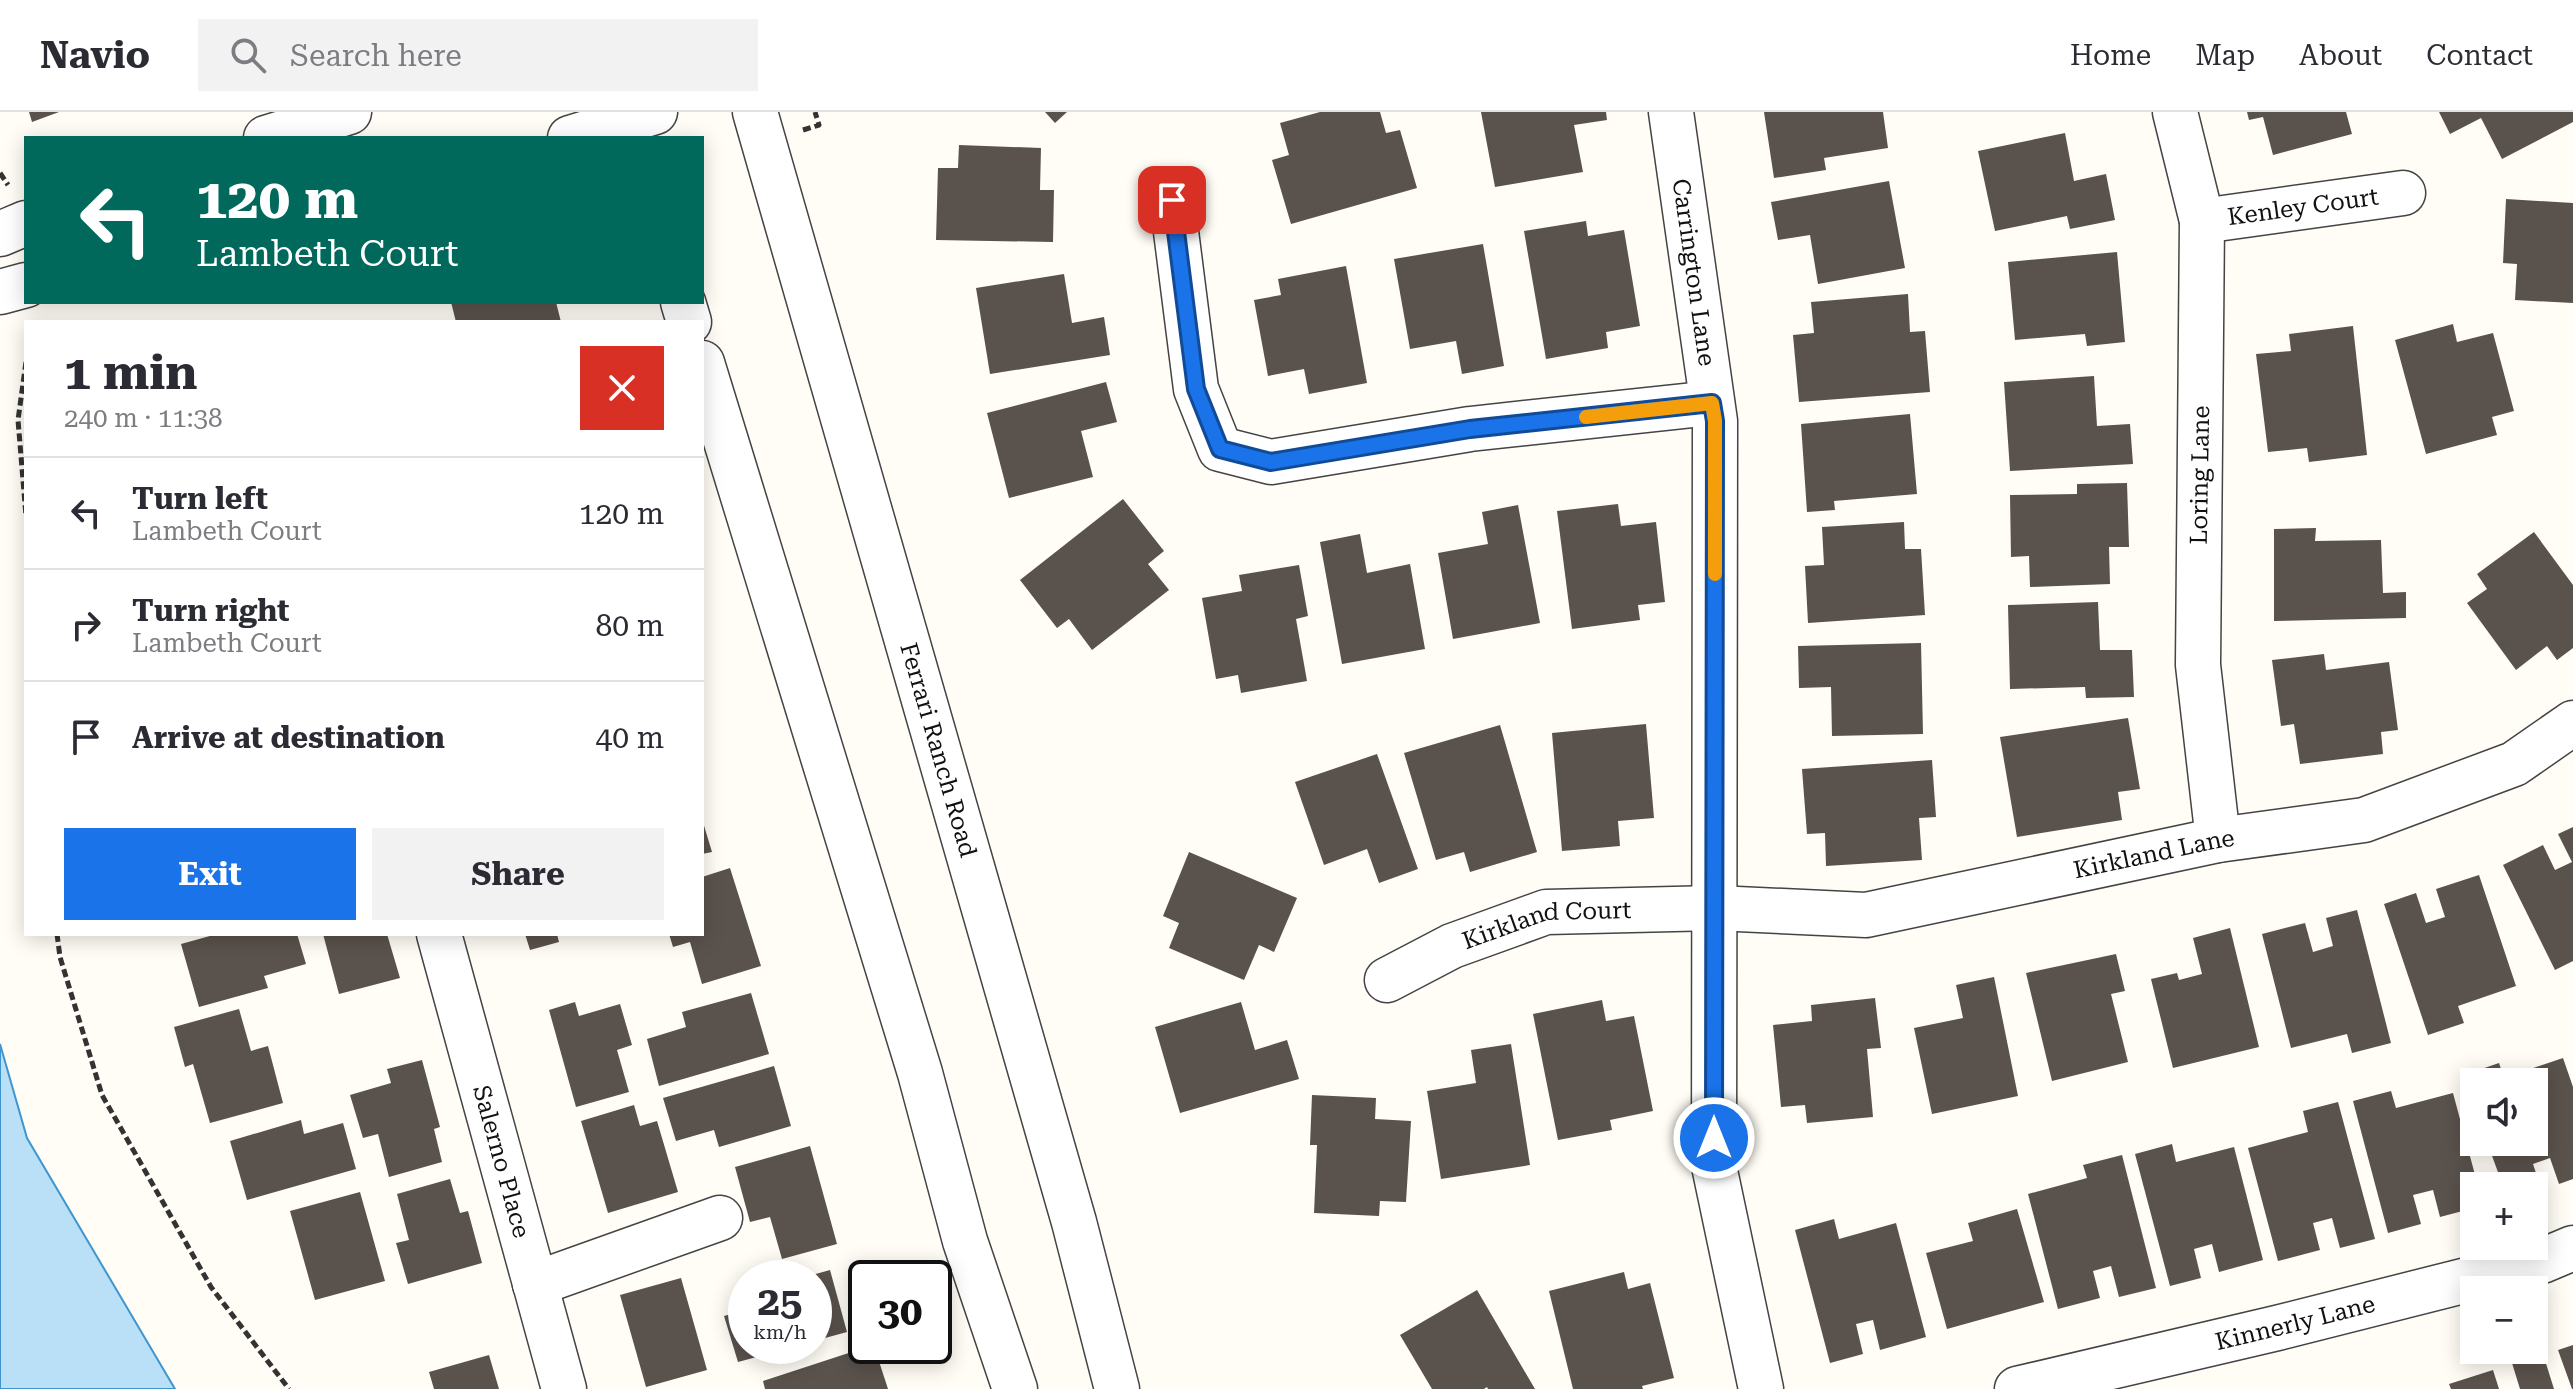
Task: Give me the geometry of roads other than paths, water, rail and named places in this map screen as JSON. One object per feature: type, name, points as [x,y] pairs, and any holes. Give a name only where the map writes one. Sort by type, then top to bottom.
[{"type":"street","points":[[249,112],[255,136]]},
{"type":"street","points":[[272,136],[349,112]]},
{"type":"street","name":"Ferrari Ranch Road","points":[[755,112],[1066,1193],[1117,1389]]},
{"type":"street","name":"Carrington Lane","points":[[1671,112],[1715,421],[1714,1166],[1761,1389]]},
{"type":"street","name":"Loring Lane","points":[[2175,112],[2202,221],[2198,665],[2218,840]]},
{"type":"street","points":[[578,136],[636,121]]},
{"type":"street","name":"Kenley Court","points":[[2202,221],[2403,193]]},
{"type":"street","points":[[1172,200],[1196,389],[1220,449],[1271,462],[1470,429],[1712,403]]},
{"type":"street","points":[[0,234],[24,224]]},
{"type":"street","points":[[0,292],[24,286]]},
{"type":"street","points":[[704,370],[920,1073],[965,1241],[1015,1389]]},
{"type":"street","name":"Kirkland Lane","points":[[1716,908],[1866,915],[2218,840],[2364,820],[2514,764],[2573,723]]},
{"type":"street","name":"Kirkland Court","points":[[1387,980],[1452,946],[1546,912],[1716,908]]},
{"type":"street","name":"Salerno Place","points":[[440,936],[564,1389]]},
{"type":"street","points":[[535,1284],[720,1218]]},
{"type":"street","name":"Kinnerly Lane","points":[[2017,1389],[2542,1261],[2573,1248]]},
{"type":"water","points":[[0,1044],[27,1138],[175,1389],[0,1389]]}]
